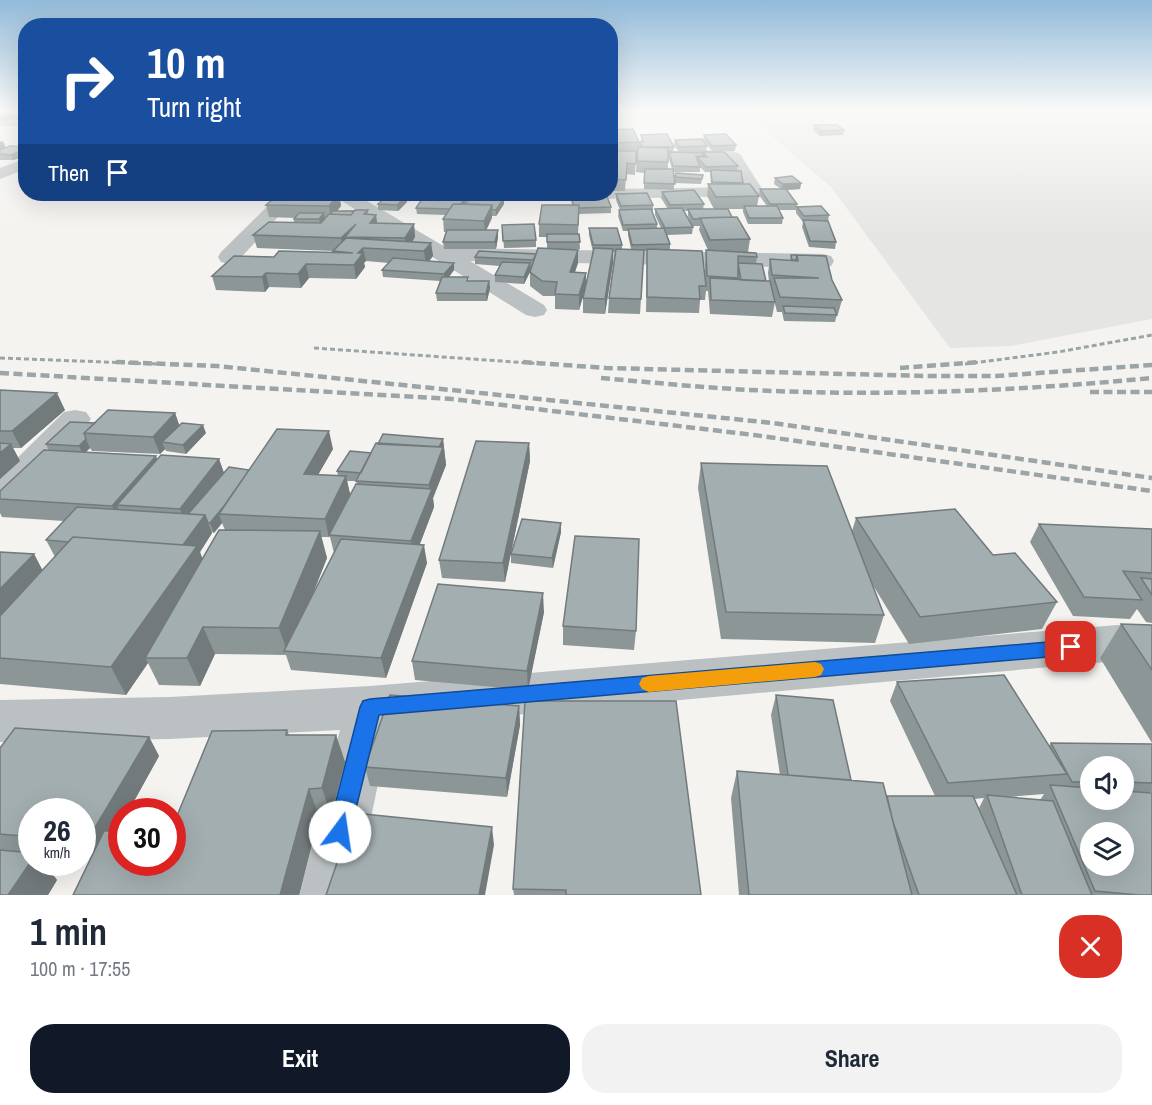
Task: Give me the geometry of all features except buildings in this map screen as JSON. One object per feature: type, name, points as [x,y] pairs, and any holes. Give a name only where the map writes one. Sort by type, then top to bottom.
[{"type":"street","points":[[618,157],[730,155],[734,157],[754,192],[618,193]]},
{"type":"street","points":[[0,164],[18,164]]},
{"type":"street","points":[[0,174],[18,166]]},
{"type":"street","points":[[229,257],[283,201]]},
{"type":"street","points":[[373,201],[381,203],[445,254],[535,310]]},
{"type":"street","points":[[530,214],[532,201]]},
{"type":"street","points":[[445,254],[824,261]]},
{"type":"street","points":[[0,495],[75,419]]},
{"type":"street","points":[[0,721],[170,718],[370,707],[1118,643],[1152,643]]},
{"type":"street","points":[[325,895],[370,707]]},
{"type":"shaded area","points":[[792,154],[1152,154],[1152,319],[1011,346],[950,348],[831,187]]},
{"type":"railway","points":[[965,364],[1058,352],[1152,335]]},
{"type":"railway","points":[[314,348],[544,364]]},
{"type":"railway","points":[[0,358],[157,364]]},
{"type":"railway","points":[[116,362],[217,366],[773,423],[1152,478]]},
{"type":"railway","points":[[523,362],[606,368],[926,376],[996,376],[1152,365]]},
{"type":"railway","points":[[900,368],[980,362]]},
{"type":"railway","points":[[0,373],[452,399],[754,435],[1152,491]]},
{"type":"railway","points":[[601,378],[752,390],[868,393],[1010,389],[1152,378]]},
{"type":"railway","points":[[1090,392],[1152,392]]},
{"type":"slow traffic","points":[[649,684],[815,669]]},
{"type":"route","points":[[340,832],[370,707],[1071,647]]}]
